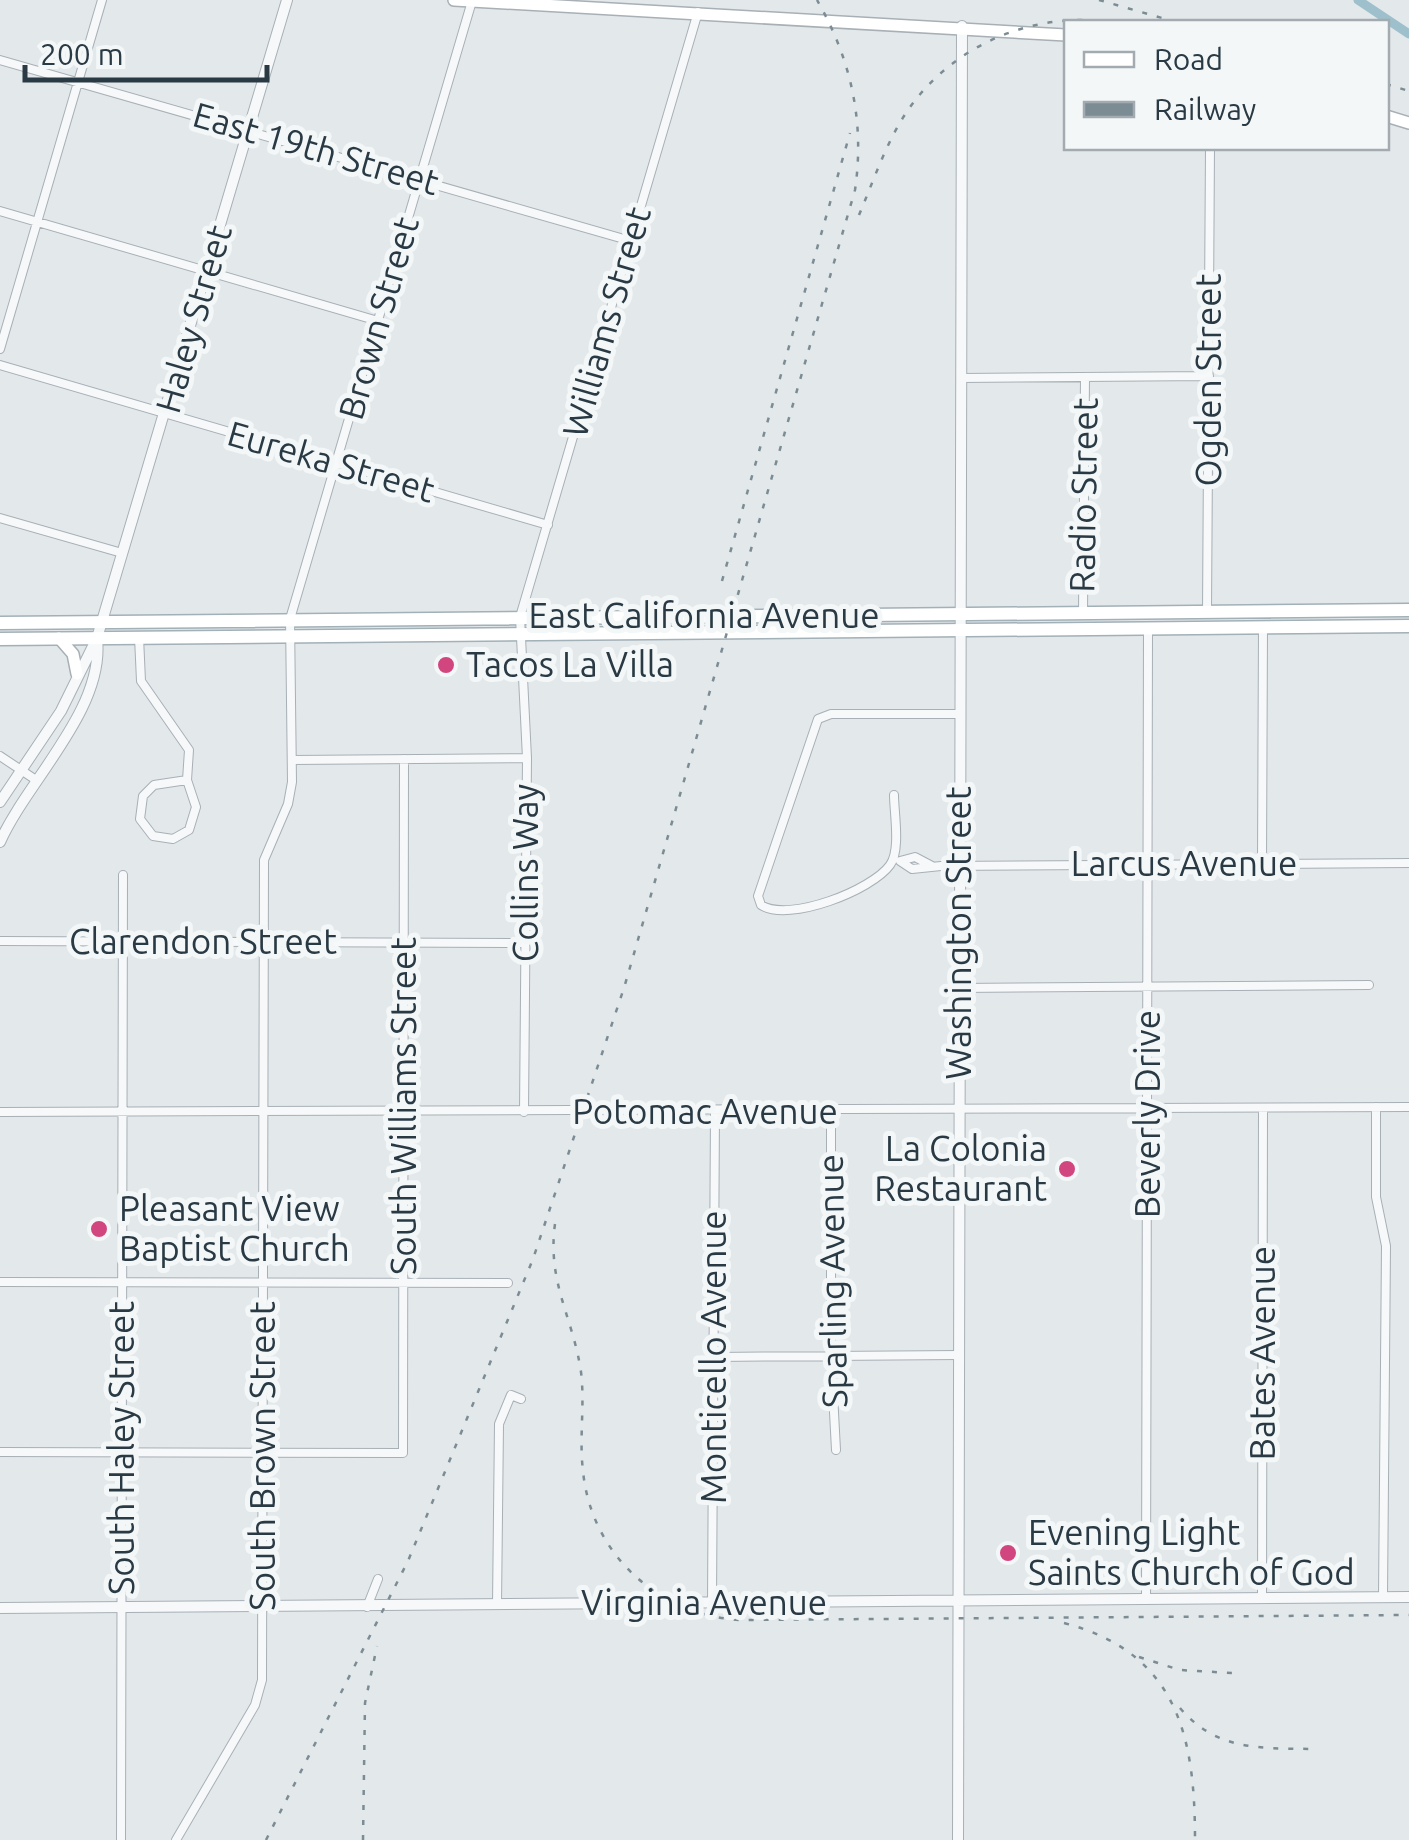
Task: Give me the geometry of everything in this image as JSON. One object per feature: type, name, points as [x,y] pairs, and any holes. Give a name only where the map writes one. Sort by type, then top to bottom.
[{"type":"main road","points":[[454,0],[1064,35]]},
{"type":"main road","points":[[1329,627],[1389,619],[1404,610]]},
{"type":"main road","name":"East California Avenue","points":[[0,622],[1404,610]]},
{"type":"main road","points":[[1264,627],[1275,619],[1318,618],[1334,611]]},
{"type":"main road","name":"East California Avenue","points":[[0,639],[1409,626]]},
{"type":"main road","points":[[59,638],[74,654],[77,674]]},
{"type":"street","points":[[0,349],[102,0]]},
{"type":"street","name":"Haley Street","points":[[97,638],[287,0]]},
{"type":"street","name":"Brown Street","points":[[290,636],[290,619],[472,0]]},
{"type":"street","name":"Williams Street","points":[[521,633],[520,617],[698,12]]},
{"type":"street","name":"Washington Street","points":[[958,1840],[962,26]]},
{"type":"street","name":"East 19th Street","points":[[0,60],[631,241]]},
{"type":"street","name":"Ogden Street","points":[[1206,612],[1210,150]]},
{"type":"street","points":[[0,211],[378,321]]},
{"type":"street","name":"Eureka Street","points":[[0,365],[548,525]]},
{"type":"street","points":[[961,378],[1209,376]]},
{"type":"street","name":"Radio Street","points":[[1083,613],[1085,377]]},
{"type":"street","points":[[0,518],[122,553]]},
{"type":"street","points":[[1262,864],[1264,627]]},
{"type":"street","name":"Beverly Drive","points":[[1146,1599],[1148,628]]},
{"type":"street","name":"Collins Way","points":[[521,633],[526,758],[524,1112]]},
{"type":"street","name":"South Brown Street","points":[[176,1840],[260,1693],[264,860],[270,836],[288,804],[292,760],[290,636]]},
{"type":"street","points":[[0,802],[61,711],[97,638]]},
{"type":"street","points":[[0,842],[73,725],[95,665],[97,638]]},
{"type":"street","points":[[139,638],[144,690],[189,750],[187,780],[196,807],[189,830],[172,840],[152,836],[140,820],[143,796],[154,785],[187,780]]},
{"type":"street","points":[[894,795],[896,861],[888,868],[814,909],[772,910],[758,898],[818,718],[832,714],[960,714]]},
{"type":"street","points":[[0,756],[36,780]]},
{"type":"street","points":[[292,760],[526,758]]},
{"type":"street","name":"South Williams Street","points":[[263,1452],[404,1453],[404,759]]},
{"type":"street","name":"Larcus Avenue","points":[[896,861],[915,857],[932,866],[1409,863]]},
{"type":"street","name":"South Haley Street","points":[[121,1840],[123,875]]},
{"type":"street","name":"Clarendon Street","points":[[0,941],[526,942]]},
{"type":"street","points":[[959,988],[1369,985]]},
{"type":"street","points":[[1376,1107],[1376,1197],[1386,1246],[1384,1597]]},
{"type":"street","name":"Potomac Avenue","points":[[0,1112],[1409,1107]]},
{"type":"street","name":"Bates Avenue","points":[[1262,1108],[1262,1598]]},
{"type":"street","name":"Sparling Avenue","points":[[831,1111],[831,1356],[836,1450]]},
{"type":"street","name":"Monticello Avenue","points":[[712,1603],[715,1112]]},
{"type":"street","points":[[0,1282],[508,1283]]},
{"type":"street","points":[[715,1357],[959,1355]]},
{"type":"street","points":[[497,1605],[499,1424],[510,1395],[521,1399]]},
{"type":"street","points":[[0,1452],[263,1452]]},
{"type":"street","points":[[366,1607],[378,1580]]},
{"type":"street","name":"Virginia Avenue","points":[[0,1608],[1409,1597]]},
{"type":"waterway","points":[[1358,0],[1388,20]]},
{"type":"waterway","points":[[1389,21],[1409,34]]},
{"type":"railway","points":[[266,1840],[408,1561],[533,1259],[624,988],[855,190],[858,140],[852,92],[839,45],[817,0]]},
{"type":"railway","points":[[1099,0],[1169,20]]},
{"type":"railway","points":[[859,215],[904,116],[944,70],[994,39],[1022,28],[1064,21]]},
{"type":"railway","points":[[1389,85],[1409,91]]},
{"type":"railway","points":[[722,581],[850,133]]},
{"type":"railway","points":[[555,1224],[553,1245],[558,1282],[581,1372],[582,1459],[589,1501],[599,1529],[634,1575],[656,1593],[682,1606],[710,1616],[740,1620],[1409,1615]]},
{"type":"railway","points":[[1064,1623],[1102,1637],[1133,1655],[1156,1678],[1172,1704],[1191,1767],[1195,1840]]},
{"type":"railway","points":[[363,1840],[365,1703],[377,1646]]},
{"type":"railway","points":[[1139,1657],[1180,1670],[1232,1673]]},
{"type":"railway","points":[[1180,1708],[1194,1722],[1224,1740],[1257,1747],[1312,1749]]},
{"type":"place","name":"Tacos La Villa","points":[[446,665]]},
{"type":"place","name":"La Colonia Restaurant","points":[[1067,1169]]},
{"type":"place","name":"Pleasant View Baptist Church","points":[[99,1229]]},
{"type":"place","name":"Evening Light Saints Church of God","points":[[1008,1553]]}]
